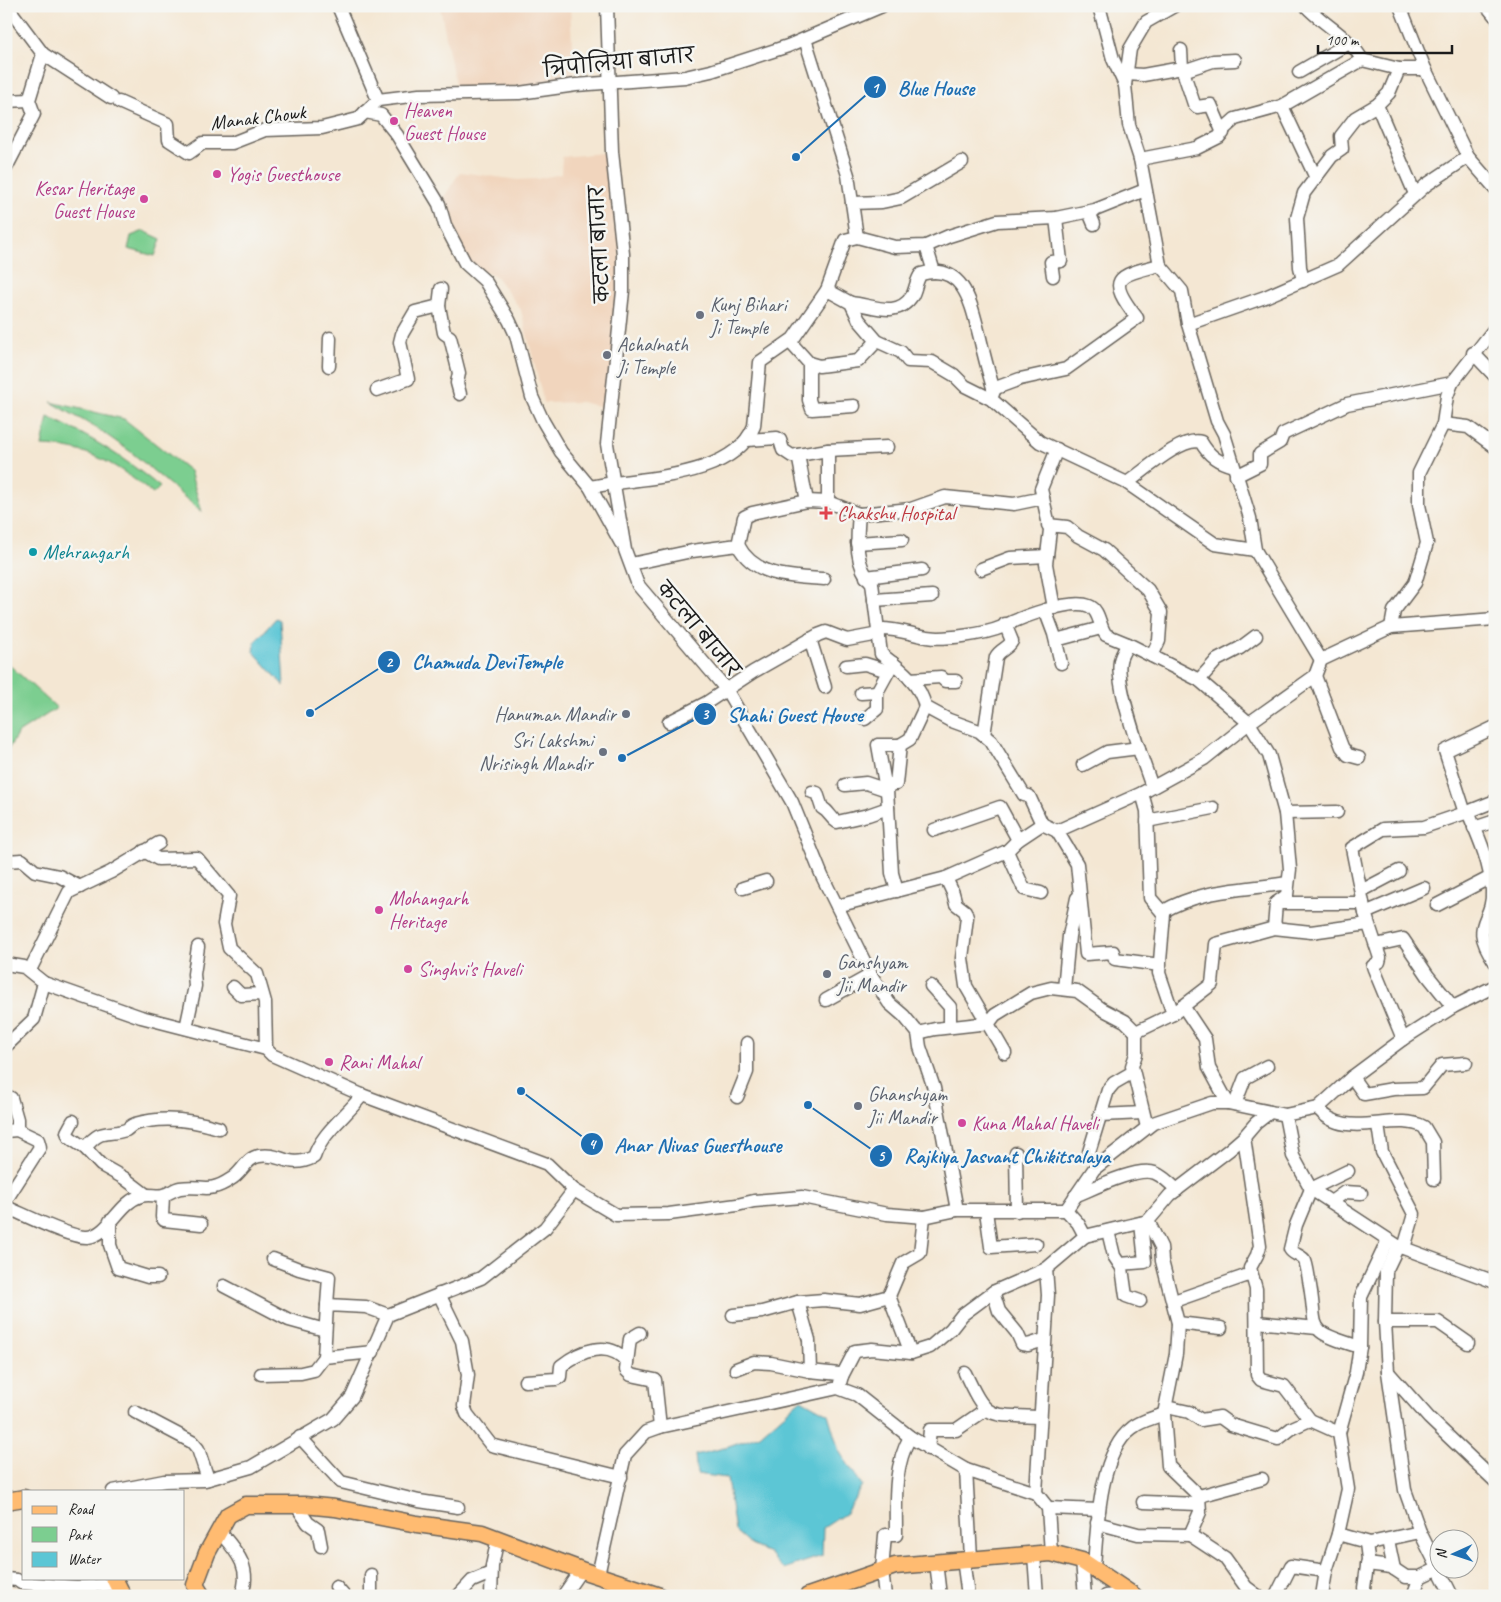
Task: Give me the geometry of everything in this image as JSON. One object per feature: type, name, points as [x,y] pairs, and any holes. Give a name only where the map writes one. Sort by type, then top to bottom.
[{"type":"main road","points":[[6,1501],[22,1498]]},
{"type":"main road","points":[[202,1596],[196,1585],[219,1531],[228,1515],[246,1505],[334,1508],[417,1524],[475,1532],[498,1538],[581,1570],[660,1596]]},
{"type":"main road","points":[[808,1596],[896,1566],[1050,1553],[1088,1564],[1132,1594]]},
{"type":"street","points":[[6,168],[22,142],[34,114],[29,100],[43,54],[7,6]]},
{"type":"street","points":[[338,6],[378,100],[365,112]]},
{"type":"street","name":"कटला बाजार","points":[[607,6],[612,152],[623,263],[623,291],[607,444],[615,482],[625,550],[638,585],[726,689],[792,802],[822,876],[872,975],[889,1003],[904,1016],[918,1033],[920,1047],[934,1088],[957,1210]]},
{"type":"street","name":"त्रिपोलिया बाजार","points":[[378,100],[419,95],[519,93],[546,88],[685,77],[711,71],[805,39],[882,6]]},
{"type":"street","points":[[1099,6],[1114,59],[1126,80]]},
{"type":"street","points":[[1174,6],[1146,22],[1130,49],[1126,80],[1129,125],[1140,159],[1160,265],[1182,291],[1188,324],[1250,518],[1255,550],[1321,660]]},
{"type":"street","points":[[1306,6],[1357,48],[1362,60]]},
{"type":"street","points":[[1400,6],[1425,69],[1468,157],[1495,188]]},
{"type":"street","points":[[1487,6],[1495,16]]},
{"type":"street","points":[[805,39],[848,175],[857,237]]},
{"type":"street","points":[[1299,72],[1349,43]]},
{"type":"street","points":[[1181,50],[1182,70],[1194,104],[1197,107],[1211,105],[1222,133]]},
{"type":"street","name":"Manak Chowk","points":[[43,54],[115,100],[168,124],[169,140],[189,153],[203,142],[232,143],[266,130],[331,126],[358,119],[365,112]]},
{"type":"street","points":[[1126,80],[1143,75],[1182,70],[1213,61],[1235,60]]},
{"type":"street","points":[[1140,159],[1197,148],[1214,140],[1235,119],[1282,106],[1362,60],[1399,69],[1425,69]]},
{"type":"street","points":[[1304,280],[1300,267],[1297,218],[1304,192],[1332,156],[1342,149],[1341,136],[1355,118],[1377,105],[1389,93],[1399,69]]},
{"type":"street","points":[[6,101],[29,100]]},
{"type":"street","points":[[1377,105],[1415,194]]},
{"type":"street","points":[[1282,106],[1316,178]]},
{"type":"street","points":[[365,112],[381,115],[397,135],[439,204],[445,225],[465,262],[485,281],[509,320],[516,335],[534,404],[561,452],[590,487],[625,550]]},
{"type":"street","points":[[1188,324],[1304,280],[1338,265],[1415,194],[1468,157]]},
{"type":"street","points":[[852,203],[882,202],[901,198],[962,162]]},
{"type":"street","points":[[590,487],[690,472],[717,461],[747,440],[754,426],[760,362],[790,342],[827,290],[845,240],[857,237],[895,247],[926,246],[998,222],[1056,218],[1091,218],[1145,190]]},
{"type":"street","points":[[1053,276],[1052,262],[1060,261],[1056,218]]},
{"type":"street","points":[[926,246],[934,272]]},
{"type":"street","points":[[992,394],[1020,379],[1066,369],[1127,326],[1137,318],[1119,294],[1118,284],[1133,273],[1160,265]]},
{"type":"street","points":[[827,290],[851,303],[872,305],[890,310],[897,309],[911,298],[919,275],[934,272],[949,276],[967,294],[992,394]]},
{"type":"street","points":[[441,289],[439,306],[444,334],[450,337],[458,368],[457,383],[460,394]]},
{"type":"street","points":[[851,303],[859,320],[877,341],[901,352],[908,360],[932,362],[954,375],[965,386],[992,394],[1040,442],[1127,483],[1215,544],[1255,550]]},
{"type":"street","points":[[378,390],[408,379],[400,349],[402,334],[415,312],[439,306]]},
{"type":"street","points":[[1391,627],[1394,611],[1415,583],[1427,543],[1419,506],[1419,473],[1444,424],[1447,396],[1452,383],[1473,353],[1495,328]]},
{"type":"street","points":[[330,338],[330,366]]},
{"type":"street","points":[[790,342],[809,363],[819,366],[855,362],[877,341]]},
{"type":"street","points":[[1473,353],[1495,376]]},
{"type":"street","points":[[809,363],[809,400],[812,409],[854,406]]},
{"type":"street","points":[[1234,471],[1260,464],[1260,454],[1280,442],[1283,434],[1346,404],[1452,383]]},
{"type":"street","points":[[1444,424],[1468,427],[1495,447]]},
{"type":"street","points":[[747,440],[777,438],[786,453],[792,456],[828,450],[887,447]]},
{"type":"street","points":[[1127,483],[1176,448],[1190,441],[1201,442],[1208,454],[1234,471]]},
{"type":"street","points":[[1056,449],[1041,489],[1050,536],[1047,556],[1049,609],[1061,663]]},
{"type":"street","points":[[828,450],[828,502]]},
{"type":"street","points":[[798,455],[807,501]]},
{"type":"street","points":[[824,579],[786,576],[758,567],[744,556],[738,545],[744,517],[752,512],[807,501],[828,502],[859,514],[911,509],[945,497],[1014,504],[1043,498]]},
{"type":"street","points":[[859,514],[857,543],[866,577],[872,583],[880,654],[890,667],[910,679],[921,695],[925,707],[949,720],[979,731],[991,741],[1024,795],[1029,796],[1042,824],[1057,831],[1077,864],[1086,954],[1113,952],[1115,958],[1160,965]]},
{"type":"street","points":[[1048,525],[1067,527],[1078,536],[1104,550],[1148,590],[1161,612],[1159,641],[1152,656]]},
{"type":"street","points":[[857,543],[902,540]]},
{"type":"street","points":[[631,564],[692,551],[738,545]]},
{"type":"street","points":[[981,569],[1010,558],[1047,556]]},
{"type":"street","points":[[866,577],[922,570]]},
{"type":"street","points":[[874,600],[932,596]]},
{"type":"street","points":[[669,722],[706,703],[810,639],[826,632],[847,640],[894,629],[927,637],[940,638],[974,633],[1049,609],[1091,606],[1098,616],[1106,635],[1199,680],[1249,723],[1269,755],[1284,813],[1290,869],[1287,896],[1276,903]]},
{"type":"street","points":[[1057,831],[1147,790],[1204,759],[1249,723],[1315,676],[1321,660],[1391,627],[1495,618]]},
{"type":"street","points":[[984,735],[996,657],[1000,651],[1010,646],[1012,642],[1005,624]]},
{"type":"street","points":[[1056,640],[1102,628]]},
{"type":"street","points":[[1199,680],[1217,660],[1240,648],[1256,636]]},
{"type":"street","points":[[810,639],[825,687]]},
{"type":"street","points":[[1128,644],[1120,662],[1123,689],[1139,748],[1147,790],[1150,898],[1162,912],[1159,973],[1178,1010],[1205,1039],[1209,1068],[1231,1103]]},
{"type":"street","points":[[846,666],[864,664],[890,667]]},
{"type":"street","points":[[865,719],[877,710],[877,692],[890,667]]},
{"type":"street","points":[[1315,676],[1342,747],[1348,755],[1359,758]]},
{"type":"street","points":[[910,679],[941,677],[945,681],[956,681]]},
{"type":"street","points":[[861,692],[877,692]]},
{"type":"street","points":[[896,890],[892,873],[888,787],[885,784],[878,745],[900,745],[910,739],[925,707]]},
{"type":"street","points":[[1493,956],[1483,939],[1481,928],[1492,897],[1492,873],[1466,813],[1445,751],[1495,727]]},
{"type":"street","points":[[845,785],[866,783],[888,787],[896,784],[900,745]]},
{"type":"street","points":[[1083,766],[1107,752],[1139,748]]},
{"type":"street","points":[[812,792],[817,793],[822,808],[828,811],[832,820],[837,822],[888,808]]},
{"type":"street","points":[[1403,1039],[1374,969],[1374,966],[1380,961],[1364,908],[1352,848],[1383,829],[1424,827],[1495,802]]},
{"type":"street","points":[[934,830],[1000,807],[1018,840]]},
{"type":"street","points":[[1147,821],[1213,808]]},
{"type":"street","points":[[1284,813],[1336,812]]},
{"type":"street","points":[[1474,828],[1495,821]]},
{"type":"street","points":[[837,906],[946,878],[1007,851],[1018,840],[1042,824]]},
{"type":"street","points":[[30,970],[68,894],[111,872],[159,843]]},
{"type":"street","points":[[144,851],[158,858],[197,858],[222,885],[229,896],[224,924],[229,948],[257,974],[267,1024],[266,1049]]},
{"type":"street","points":[[1007,851],[1024,889],[1041,892]]},
{"type":"street","points":[[6,861],[22,860],[32,870],[59,876],[80,887]]},
{"type":"street","points":[[1276,903],[1364,908],[1399,871]]},
{"type":"street","points":[[1437,905],[1492,873]]},
{"type":"street","points":[[946,878],[956,904],[965,911],[967,917],[962,958],[966,986],[1005,1053]]},
{"type":"street","points":[[743,888],[766,881]]},
{"type":"street","points":[[1162,912],[1172,906],[1217,891],[1248,890],[1287,883]]},
{"type":"street","points":[[1064,990],[1069,936],[1080,886]]},
{"type":"street","points":[[1136,1032],[1178,1010],[1212,984],[1216,944],[1274,928],[1311,932],[1364,908],[1424,888]]},
{"type":"street","points":[[1274,928],[1276,903]]},
{"type":"street","points":[[1376,945],[1404,939],[1428,976],[1454,1007]]},
{"type":"street","points":[[186,1028],[195,986],[194,974],[198,947]]},
{"type":"street","points":[[6,964],[30,970],[44,983],[142,1017],[266,1049],[272,1055],[362,1095],[548,1164],[574,1190],[616,1215],[669,1214],[754,1201],[802,1197],[886,1214],[924,1217],[957,1210],[1066,1210],[1078,1223],[1085,1236]]},
{"type":"street","points":[[826,1000],[872,975]]},
{"type":"street","points":[[6,1046],[34,1019],[44,983]]},
{"type":"street","points":[[930,986],[950,1007],[950,1026]]},
{"type":"street","points":[[1066,1210],[1094,1169],[1152,1123],[1212,1103],[1231,1103],[1285,1115],[1318,1108],[1352,1077],[1403,1039],[1454,1007],[1495,986]]},
{"type":"street","points":[[233,987],[241,995],[262,994]]},
{"type":"street","points":[[918,1033],[950,1026],[989,1023],[995,1015],[1031,993],[1051,988],[1077,991],[1102,1009],[1114,1013],[1136,1032],[1136,1054],[1132,1066],[1147,1127]]},
{"type":"street","points":[[737,1097],[747,1072],[747,1043]]},
{"type":"street","points":[[1352,1077],[1364,1094],[1393,1088],[1420,1088],[1426,1085],[1442,1065],[1466,1063]]},
{"type":"street","points":[[1231,1103],[1244,1078],[1268,1066]]},
{"type":"street","points":[[1089,1152],[1108,1090],[1114,1082],[1133,1072]]},
{"type":"street","points":[[73,1121],[67,1136],[85,1148],[101,1165],[124,1178],[145,1194],[163,1196],[179,1188],[207,1190],[217,1186],[232,1179],[253,1157],[274,1156],[284,1161],[297,1162],[314,1157],[320,1140],[350,1112],[362,1095]]},
{"type":"street","points":[[6,1096],[11,1098],[14,1104],[12,1130],[38,1140],[40,1147],[6,1200]]},
{"type":"street","points":[[1318,1108],[1325,1118],[1335,1122],[1378,1125],[1404,1122],[1424,1127],[1433,1142],[1434,1179]]},
{"type":"street","points":[[598,1575],[625,1456],[646,1432],[840,1382],[852,1353],[858,1350],[911,1353],[930,1347],[952,1329],[962,1315],[992,1292],[1046,1269],[1085,1236],[1144,1222],[1177,1190],[1244,1137],[1256,1123],[1270,1112]]},
{"type":"street","points":[[1101,1114],[1143,1113]]},
{"type":"street","points":[[1285,1115],[1293,1156],[1311,1189],[1397,1244],[1494,1280]]},
{"type":"street","points":[[85,1148],[98,1134],[126,1129],[136,1123],[186,1120],[219,1128]]},
{"type":"street","points":[[1322,1596],[1326,1571],[1338,1534],[1348,1489],[1339,1433],[1356,1372],[1360,1347],[1361,1297],[1397,1244],[1414,1214],[1382,1152],[1378,1125]]},
{"type":"street","points":[[1244,1137],[1260,1246],[1250,1268],[1256,1285],[1257,1375],[1260,1380],[1284,1386],[1310,1420],[1339,1433]]},
{"type":"street","points":[[1016,1153],[1016,1211]]},
{"type":"street","points":[[1075,1196],[1108,1182],[1145,1172],[1156,1173],[1177,1190]]},
{"type":"street","points":[[1317,1328],[1312,1315],[1312,1294],[1305,1262],[1290,1249],[1296,1225],[1311,1189],[1348,1172]]},
{"type":"street","points":[[328,1304],[366,1307],[388,1315],[480,1278],[545,1228],[574,1190]]},
{"type":"street","points":[[1331,1202],[1345,1192],[1361,1193]]},
{"type":"street","points":[[6,1207],[35,1221],[86,1237],[95,1235],[124,1206],[145,1194]]},
{"type":"street","points":[[163,1196],[162,1217],[164,1220],[201,1224]]},
{"type":"street","points":[[986,1211],[991,1247],[1036,1244]]},
{"type":"street","points":[[911,1353],[889,1296],[903,1263],[920,1254],[924,1217]]},
{"type":"street","points":[[110,1221],[110,1245],[118,1268],[142,1276],[158,1277]]},
{"type":"street","points":[[1120,1264],[1145,1262],[1144,1222]]},
{"type":"street","points":[[1144,1222],[1161,1247],[1162,1261],[1174,1301],[1178,1323],[1176,1354],[1165,1410],[1168,1466],[1199,1500],[1200,1512],[1190,1535]]},
{"type":"street","points":[[1108,1231],[1114,1256],[1120,1264],[1126,1296],[1140,1301]]},
{"type":"street","points":[[1397,1244],[1386,1271],[1385,1322],[1388,1372],[1404,1490],[1428,1549]]},
{"type":"street","points":[[261,1374],[300,1373],[314,1370],[324,1357],[329,1277],[299,1269],[273,1259]]},
{"type":"street","points":[[1036,1493],[1048,1294],[1046,1269]]},
{"type":"street","points":[[1174,1301],[1251,1274]]},
{"type":"street","points":[[224,1286],[289,1320],[325,1330]]},
{"type":"street","points":[[992,1292],[999,1311],[1017,1333],[1022,1344],[1028,1345],[1044,1340]]},
{"type":"street","points":[[439,1294],[462,1342],[468,1375],[464,1406],[467,1414],[491,1445],[620,1477]]},
{"type":"street","points":[[733,1315],[762,1312],[798,1302],[824,1300],[860,1304],[889,1296]]},
{"type":"street","points":[[798,1302],[809,1340],[810,1371]]},
{"type":"street","points":[[118,1490],[164,1481],[208,1479],[251,1467],[333,1419],[352,1397],[388,1315]]},
{"type":"street","points":[[1257,1322],[1317,1328],[1331,1338],[1360,1347]]},
{"type":"street","points":[[1385,1322],[1438,1322],[1468,1343]]},
{"type":"street","points":[[1178,1323],[1221,1328]]},
{"type":"street","points":[[640,1333],[630,1339],[627,1373],[655,1380],[660,1427]]},
{"type":"street","points":[[525,1380],[556,1379],[560,1377],[561,1366],[574,1355],[593,1350],[620,1353],[627,1362]]},
{"type":"street","points":[[324,1357],[373,1352]]},
{"type":"street","points":[[736,1368],[754,1362],[834,1373],[840,1382],[857,1396],[928,1449],[966,1470],[1036,1493],[1048,1508],[1050,1553]]},
{"type":"street","points":[[1388,1372],[1429,1418],[1495,1481]]},
{"type":"street","points":[[965,1373],[979,1404],[985,1410],[1002,1415],[1040,1417]]},
{"type":"street","points":[[928,1449],[930,1430],[956,1430],[972,1417],[980,1415],[985,1410]]},
{"type":"street","points":[[1085,1596],[1088,1564],[1098,1517],[1100,1497],[1117,1443],[1132,1427],[1165,1410],[1189,1412],[1202,1420],[1220,1417],[1231,1425],[1278,1439],[1292,1428],[1310,1420]]},
{"type":"street","points":[[135,1412],[192,1442],[198,1449],[208,1479]]},
{"type":"street","points":[[300,1437],[341,1482],[419,1501],[458,1507]]},
{"type":"street","points":[[884,1596],[882,1570],[885,1535],[896,1535],[897,1467],[910,1437]]},
{"type":"street","points":[[966,1470],[968,1596]]},
{"type":"street","points":[[1143,1502],[1199,1500],[1262,1479]]},
{"type":"street","points":[[296,1506],[308,1524],[318,1530],[321,1546]]},
{"type":"street","points":[[1048,1508],[1098,1517],[1138,1534],[1190,1535],[1225,1558],[1246,1587],[1258,1596]]},
{"type":"street","points":[[219,1531],[232,1546],[246,1572],[246,1584],[241,1596]]},
{"type":"street","points":[[1338,1534],[1366,1543],[1420,1532]]},
{"type":"street","points":[[491,1596],[491,1573],[498,1538]]},
{"type":"street","points":[[1388,1540],[1394,1569]]},
{"type":"street","points":[[1364,1588],[1367,1564],[1366,1543]]},
{"type":"street","points":[[1034,1555],[1037,1596]]},
{"type":"street","points":[[936,1562],[940,1596]]},
{"type":"street","points":[[1367,1564],[1394,1569],[1406,1577],[1420,1577],[1428,1573]]},
{"type":"street","points":[[1276,1596],[1291,1566],[1326,1571]]},
{"type":"street","points":[[563,1596],[581,1570]]},
{"type":"street","points":[[458,1596],[472,1581],[491,1573]]},
{"type":"street","points":[[371,1576],[371,1596]]},
{"type":"street","points":[[1413,1595],[1420,1577]]},
{"type":"street","points":[[6,1579],[17,1580],[25,1590],[118,1586]]},
{"type":"street","points":[[1443,1580],[1452,1596]]},
{"type":"street","points":[[1106,1596],[1132,1594]]},
{"type":"shaded area","points":[[440,6],[570,6],[574,83],[457,94]]},
{"type":"shaded area","points":[[612,152],[621,230],[611,409],[581,402],[544,403],[521,310],[495,275],[470,269],[458,250],[442,200],[460,172],[518,180],[537,179],[561,174],[562,157]]},
{"type":"green space","points":[[144,231],[161,239],[155,256],[128,249],[131,236]]},
{"type":"green space","points":[[51,402],[124,419],[190,471],[202,512],[131,452],[98,429]]},
{"type":"green space","points":[[48,417],[107,448],[134,466],[160,487],[153,494],[115,466],[89,454],[59,447],[42,446]]},
{"type":"green space","points":[[7,663],[57,708],[18,733],[6,753]]},
{"type":"water","points":[[276,618],[280,620],[284,686],[254,652],[255,642]]},
{"type":"water","points":[[801,1399],[828,1414],[839,1451],[862,1485],[846,1513],[823,1528],[822,1556],[783,1569],[769,1553],[751,1545],[735,1531],[727,1478],[697,1474],[695,1455],[720,1449],[760,1435]]},
{"type":"place","name":"Heaven Guest House","points":[[394,121]]},
{"type":"place","name":"Blue House","points":[[796,157]]},
{"type":"place","name":"Yogis Guesthouse","points":[[217,174]]},
{"type":"place","name":"Kesar Heritage Guest House","points":[[144,199]]},
{"type":"place","name":"Kunj Bihari Ji Temple","points":[[700,315]]},
{"type":"place","name":"Achalnath Ji Temple","points":[[607,355]]},
{"type":"place","name":"Chakshu Hospital","points":[[826,513]]},
{"type":"place","name":"Mehrangarh","points":[[33,552]]},
{"type":"place","name":"Chamuda DeviTemple","points":[[310,713]]},
{"type":"place","name":"Hanuman Mandir","points":[[626,714]]},
{"type":"place","name":"Sri Lakshmi Nrisingh Mandir","points":[[603,752]]},
{"type":"place","name":"Shahi Guest House","points":[[622,758]]},
{"type":"place","name":"Mohangarh Heritage","points":[[379,910]]},
{"type":"place","name":"Singhvi's Haveli","points":[[408,969]]},
{"type":"place","name":"Ganshyam Jii Mandir","points":[[827,974]]},
{"type":"place","name":"Rani Mahal","points":[[329,1062]]},
{"type":"place","name":"Anar Nivas Guesthouse","points":[[521,1091]]},
{"type":"place","name":"Rajkiya Jasvant Chikitsalaya","points":[[808,1105]]},
{"type":"place","name":"Ghanshyam Jii Mandir","points":[[858,1106]]},
{"type":"place","name":"Kuna Mahal Haveli","points":[[962,1123]]}]
